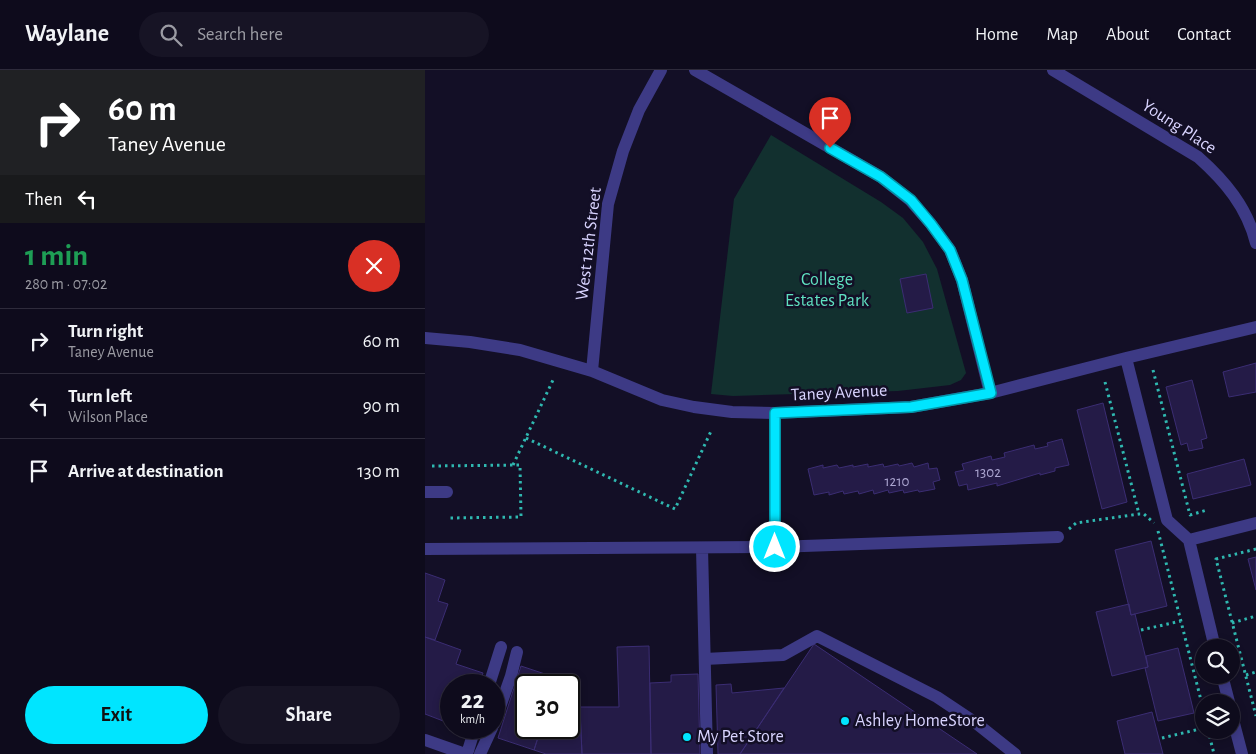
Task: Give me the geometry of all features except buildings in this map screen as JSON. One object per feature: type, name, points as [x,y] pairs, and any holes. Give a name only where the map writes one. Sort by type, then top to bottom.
[{"type":"street","name":"West 12th Street","points":[[592,371],[608,204],[623,151],[639,110],[661,70]]},
{"type":"street","points":[[695,70],[881,177],[911,200],[950,250],[962,280],[991,393]]},
{"type":"street","name":"Young Place","points":[[1053,70],[1199,157],[1231,190],[1253,229],[1256,243]]},
{"type":"street","name":"Taney Avenue","points":[[425,338],[470,342],[519,350],[592,371],[662,400],[694,407],[732,412],[775,413],[911,407],[991,393],[1256,327]]},
{"type":"street","points":[[1126,358],[1167,520],[1189,540],[1213,639]]},
{"type":"street","points":[[775,413],[775,547]]},
{"type":"street","points":[[425,492],[447,492]]},
{"type":"street","points":[[1189,540],[1256,522]]},
{"type":"street","points":[[425,549],[775,547],[1058,537]]},
{"type":"street","points":[[702,548],[707,754]]},
{"type":"street","points":[[705,659],[783,655],[817,636],[937,697],[976,723],[1015,754]]},
{"type":"street","points":[[492,674],[501,647]]},
{"type":"street","points":[[505,693],[517,652]]},
{"type":"street","points":[[425,740],[466,754],[471,739]]},
{"type":"street","points":[[481,754],[487,739]]},
{"type":"street","points":[[1238,739],[1242,754]]},
{"type":"path","points":[[1153,370],[1190,515],[1207,510]]},
{"type":"path","points":[[513,465],[553,380]]},
{"type":"path","points":[[1105,382],[1139,514]]},
{"type":"path","points":[[526,438],[675,509],[712,429]]},
{"type":"path","points":[[432,466],[520,465],[521,516],[449,518]]},
{"type":"path","points":[[1058,537],[1076,523],[1139,514],[1144,514],[1157,526],[1199,694]]},
{"type":"path","points":[[1256,549],[1216,559],[1256,716]]},
{"type":"path","points":[[1232,623],[1256,616]]},
{"type":"path","points":[[1141,630],[1181,621]]},
{"type":"path","points":[[1246,675],[1256,672]]},
{"type":"path","points":[[1162,738],[1195,730]]},
{"type":"path","points":[[1210,739],[1214,754]]},
{"type":"green space","name":"College Estates Park","points":[[771,135],[881,202],[903,218],[923,242],[937,269],[966,373],[961,380],[950,385],[898,391],[733,396],[711,394],[734,199]]},
{"type":"place","name":"Ashley HomeStore","points":[[845,721]]},
{"type":"place","name":"My Pet Store","points":[[687,737]]},
{"type":"route","points":[[775,547],[775,413],[911,407],[991,393],[962,280],[950,250],[911,200],[881,177],[830,148]]}]
